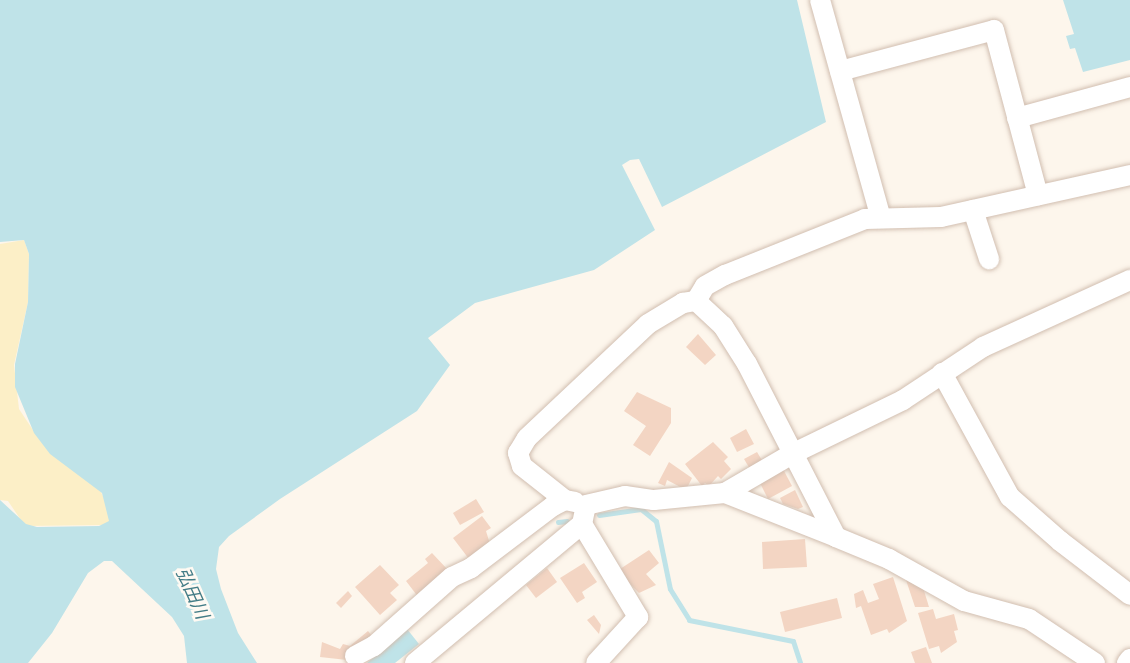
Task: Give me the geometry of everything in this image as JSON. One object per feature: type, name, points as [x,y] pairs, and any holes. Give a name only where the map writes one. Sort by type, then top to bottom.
[{"type":"street","points":[[820,0],[881,218]]},
{"type":"street","points":[[840,71],[994,30],[1038,195]]},
{"type":"street","points":[[1017,118],[1130,87]]},
{"type":"street","points":[[696,301],[705,286],[725,275],[812,237],[865,219],[941,217],[1130,174]]},
{"type":"street","points":[[973,210],[989,259]]},
{"type":"street","points":[[415,663],[584,514],[625,496],[654,500],[725,493],[792,454],[903,400],[942,373],[1012,332],[1130,280]]},
{"type":"street","points":[[696,301],[723,326],[747,364],[836,537]]},
{"type":"street","points":[[604,660],[638,617],[584,514],[522,466],[518,453],[527,438],[648,324],[683,303],[696,301]]},
{"type":"street","points":[[942,373],[1010,497],[1051,534],[1130,595]]},
{"type":"street","points":[[725,493],[889,559],[964,601],[1029,619],[1095,663]]},
{"type":"street","points":[[355,656],[374,646],[452,577],[471,568],[565,500]]},
{"type":"sand","points":[[24,240],[29,254],[28,302],[14,365],[19,409],[35,433],[95,480],[110,510],[110,522],[105,525],[25,526],[8,501],[0,500],[0,244]]},
{"type":"water","name":"弘田川","points":[[0,0],[797,0],[826,122],[662,207],[639,159],[630,160],[622,165],[655,230],[594,270],[475,303],[428,338],[450,365],[417,411],[280,499],[229,536],[219,547],[216,569],[221,589],[238,633],[257,663],[187,663],[184,636],[172,617],[112,561],[104,561],[88,573],[52,633],[28,663],[0,663],[0,500],[26,524],[37,527],[99,526],[109,521],[102,493],[50,454],[34,433],[15,387],[15,364],[28,302],[29,254],[24,240],[0,242]]},
{"type":"water","points":[[1063,0],[1130,0],[1130,60],[1083,72],[1075,48],[1070,49],[1066,36],[1074,34]]},
{"type":"water","points":[[407,629],[419,644],[395,663],[367,663]]},
{"type":"building","points":[[698,334],[716,355],[705,365],[686,347]]},
{"type":"building","points":[[637,392],[671,408],[671,423],[650,456],[633,445],[646,426],[624,411]]},
{"type":"building","points":[[746,429],[754,444],[737,452],[730,438]]},
{"type":"building","points":[[713,442],[728,457],[724,461],[731,469],[721,479],[718,476],[709,486],[705,483],[702,486],[685,464]]},
{"type":"building","points":[[757,452],[763,462],[750,469],[744,459]]},
{"type":"building","points":[[669,462],[692,478],[686,490],[667,480],[665,486],[658,483]]},
{"type":"building","points":[[783,469],[792,486],[768,499],[759,481]]},
{"type":"building","points":[[795,490],[803,507],[798,509],[783,504],[780,498]]},
{"type":"building","points":[[476,499],[484,512],[460,525],[453,513]]},
{"type":"building","points":[[482,516],[491,528],[486,531],[490,544],[469,559],[453,538]]},
{"type":"building","points":[[805,539],[807,567],[763,569],[762,542]]},
{"type":"building","points":[[649,550],[659,563],[646,574],[656,585],[639,593],[617,571]]},
{"type":"building","points":[[432,553],[448,570],[419,598],[406,581],[428,563],[425,559]]},
{"type":"building","points":[[584,563],[597,582],[582,592],[585,598],[577,603],[560,578]]},
{"type":"building","points":[[380,565],[399,585],[390,593],[397,600],[380,615],[355,587]]},
{"type":"building","points":[[547,568],[557,582],[536,598],[526,585]]},
{"type":"building","points":[[893,577],[907,621],[889,633],[887,629],[871,635],[861,606],[856,608],[854,594],[863,590],[868,603],[879,599],[873,584]]},
{"type":"building","points":[[910,579],[922,584],[929,607],[915,607],[906,580]]},
{"type":"building","points":[[348,591],[352,596],[341,608],[336,603]]},
{"type":"building","points":[[837,598],[842,618],[785,632],[780,612]]},
{"type":"building","points":[[933,609],[936,619],[954,614],[958,630],[954,631],[957,642],[941,653],[939,646],[929,649],[918,613]]},
{"type":"building","points":[[594,615],[601,625],[599,634],[587,620]]},
{"type":"building","points":[[368,631],[372,636],[347,660],[320,657],[322,642],[340,649],[343,644],[350,646]]},
{"type":"building","points":[[926,647],[932,663],[915,663],[911,652]]},
{"type":"waterway","points":[[599,515],[641,509],[656,521],[670,589],[689,620],[793,641],[800,663]]},
{"type":"waterway","points":[[558,522],[567,521]]}]
